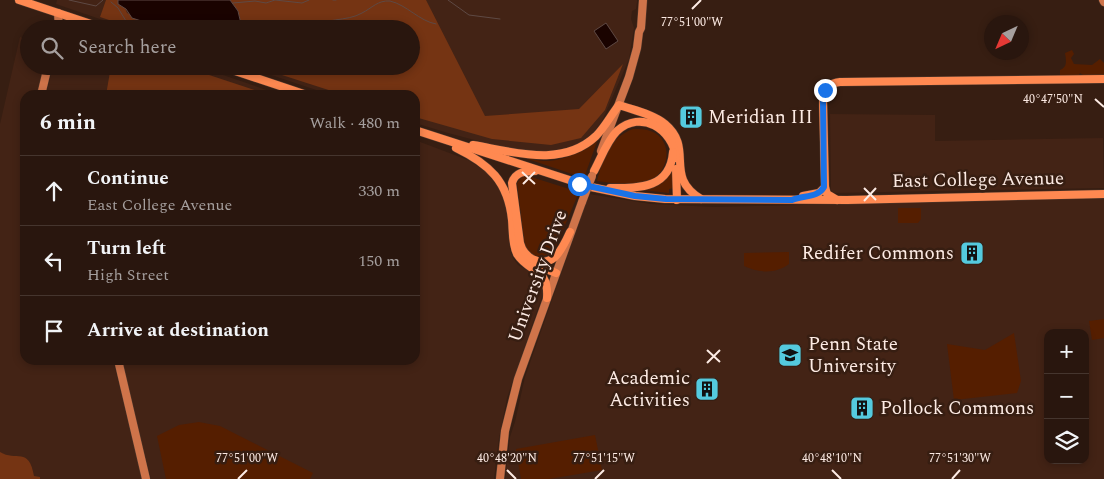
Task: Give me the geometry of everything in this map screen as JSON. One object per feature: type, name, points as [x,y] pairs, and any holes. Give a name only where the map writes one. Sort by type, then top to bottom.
[{"type":"main road","points":[[19,0],[79,20]]},
{"type":"main road","name":"University Drive","points":[[638,0],[637,28],[639,32]]},
{"type":"main road","name":"University Drive","points":[[500,479],[506,430],[518,379],[570,232],[619,105],[634,58],[641,28],[643,0]]},
{"type":"main road","points":[[58,13],[58,20]]},
{"type":"main road","points":[[43,90],[46,75]]},
{"type":"main road","points":[[247,75],[293,90]]},
{"type":"main road","points":[[837,200],[829,195],[824,187],[823,99],[831,84],[840,82],[1104,79]]},
{"type":"main road","points":[[450,142],[535,155],[559,155],[579,148],[596,136],[619,105],[656,119],[670,128],[680,148],[682,180],[691,191],[703,200]]},
{"type":"main road","points":[[593,174],[614,135],[630,123],[644,122],[657,126],[666,133],[673,145],[676,157],[677,200]]},
{"type":"main road","name":"East College Avenue","points":[[420,132],[594,188],[635,196],[677,200],[837,200],[1104,194]]},
{"type":"main road","points":[[437,137],[476,158],[502,184],[509,202],[516,250],[520,258],[544,278],[548,298]]},
{"type":"main road","points":[[594,188],[630,188],[655,183],[670,168],[673,158],[673,145]]},
{"type":"main road","points":[[540,171],[520,173],[512,183],[522,248],[526,255],[532,259],[542,262],[548,260],[561,250],[570,232]]},
{"type":"main road","name":"East College Avenue","points":[[792,200],[800,196],[817,194],[824,187]]},
{"type":"main road","points":[[527,264],[534,264],[556,273]]},
{"type":"main road","points":[[119,365],[146,479]]},
{"type":"shaded area","points":[[57,0],[637,0],[636,9],[632,11],[631,19],[634,28],[629,59],[602,121],[591,136],[578,144],[550,153],[501,147],[420,125],[420,90],[316,90],[271,75],[420,75],[420,20],[103,20],[56,4]]},
{"type":"shaded area","points":[[106,0],[118,0],[118,4],[125,8],[127,13],[143,20],[109,20],[100,17]]},
{"type":"shaded area","points":[[118,0],[230,0],[238,11],[240,20],[138,20],[132,18],[126,9],[118,4]]},
{"type":"shaded area","points":[[230,0],[426,0],[485,116],[579,109],[623,64],[605,110],[581,138],[551,145],[492,139],[420,118],[420,90],[328,90],[282,75],[420,75],[420,20],[240,20],[238,11]]},
{"type":"shaded area","points":[[606,23],[618,41],[606,49],[594,31]]},
{"type":"shaded area","points":[[20,37],[20,75],[42,75],[38,90],[20,90],[20,365],[114,365],[142,479],[0,479],[0,124]]},
{"type":"shaded area","points":[[1072,50],[1074,54],[1071,58],[1074,64],[1092,65],[1100,59],[1104,63],[1104,75],[1083,75],[1080,73],[1079,75],[1060,75],[1060,70],[1066,63],[1065,53]]},
{"type":"shaded area","points":[[51,75],[223,75],[267,90],[47,90]]},
{"type":"shaded area","points":[[109,75],[209,75],[255,90],[107,90]]},
{"type":"shaded area","points":[[830,114],[935,115],[935,141],[1103,138],[1104,188],[833,193],[831,190]]},
{"type":"shaded area","points":[[633,129],[642,129],[655,133],[665,145],[667,152],[666,160],[660,173],[647,182],[635,184],[597,181],[608,150],[618,138]]},
{"type":"shaded area","points":[[599,136],[584,178],[516,155],[551,161],[573,154]]},
{"type":"shaded area","points":[[420,142],[468,160],[487,172],[504,198],[510,249],[513,258],[518,265],[540,277],[544,284],[544,291],[507,398],[499,438],[494,479],[151,479],[122,365],[420,365]]},
{"type":"shaded area","points":[[672,167],[674,188],[669,189],[669,193],[633,189],[645,189]]},
{"type":"shaded area","points":[[523,176],[579,192],[555,249],[544,256],[532,255],[525,247],[517,183]]},
{"type":"shaded area","name":"Penn State University","points":[[589,194],[651,204],[714,207],[1104,198],[1104,479],[505,479],[510,437],[525,377]]},
{"type":"shaded area","points":[[898,208],[921,208],[921,219],[918,223],[898,223]]},
{"type":"shaded area","points":[[789,252],[789,264],[779,270],[761,271],[744,266],[744,253]]},
{"type":"shaded area","points":[[1104,319],[1104,338],[1092,340],[1089,321]]},
{"type":"shaded area","points":[[1014,333],[1021,381],[1017,393],[954,400],[947,344],[985,350]]},
{"type":"shaded area","points":[[199,422],[220,426],[313,473],[310,479],[166,479],[157,436],[179,425]]},
{"type":"shaded area","points":[[595,435],[602,470],[549,479],[521,479],[516,449]]},
{"type":"shaded area","points":[[0,452],[6,455],[25,458],[32,467],[34,476],[40,477],[40,479],[0,479]]},
{"type":"waterway","points":[[69,0],[96,6],[103,0]]},
{"type":"waterway","points":[[233,3],[255,1],[266,3],[275,0],[302,3],[309,0]]},
{"type":"waterway","points":[[448,0],[469,15],[500,19]]},
{"type":"waterway","points":[[336,20],[356,16],[379,3],[390,1],[424,20],[436,24]]},
{"type":"waterway","points":[[111,2],[118,8],[125,20]]},
{"type":"place","name":"Meridian III","points":[[691,117]]},
{"type":"place","name":"Redifer Commons","points":[[972,253]]},
{"type":"place","name":"Penn State University","points":[[790,355]]},
{"type":"place","name":"Academic Activities","points":[[707,389]]},
{"type":"place","name":"Pollock Commons","points":[[862,408]]},
{"type":"route","points":[[579,184],[606,191],[666,199],[792,200],[800,196],[817,194],[824,187],[823,99],[825,90]]}]
